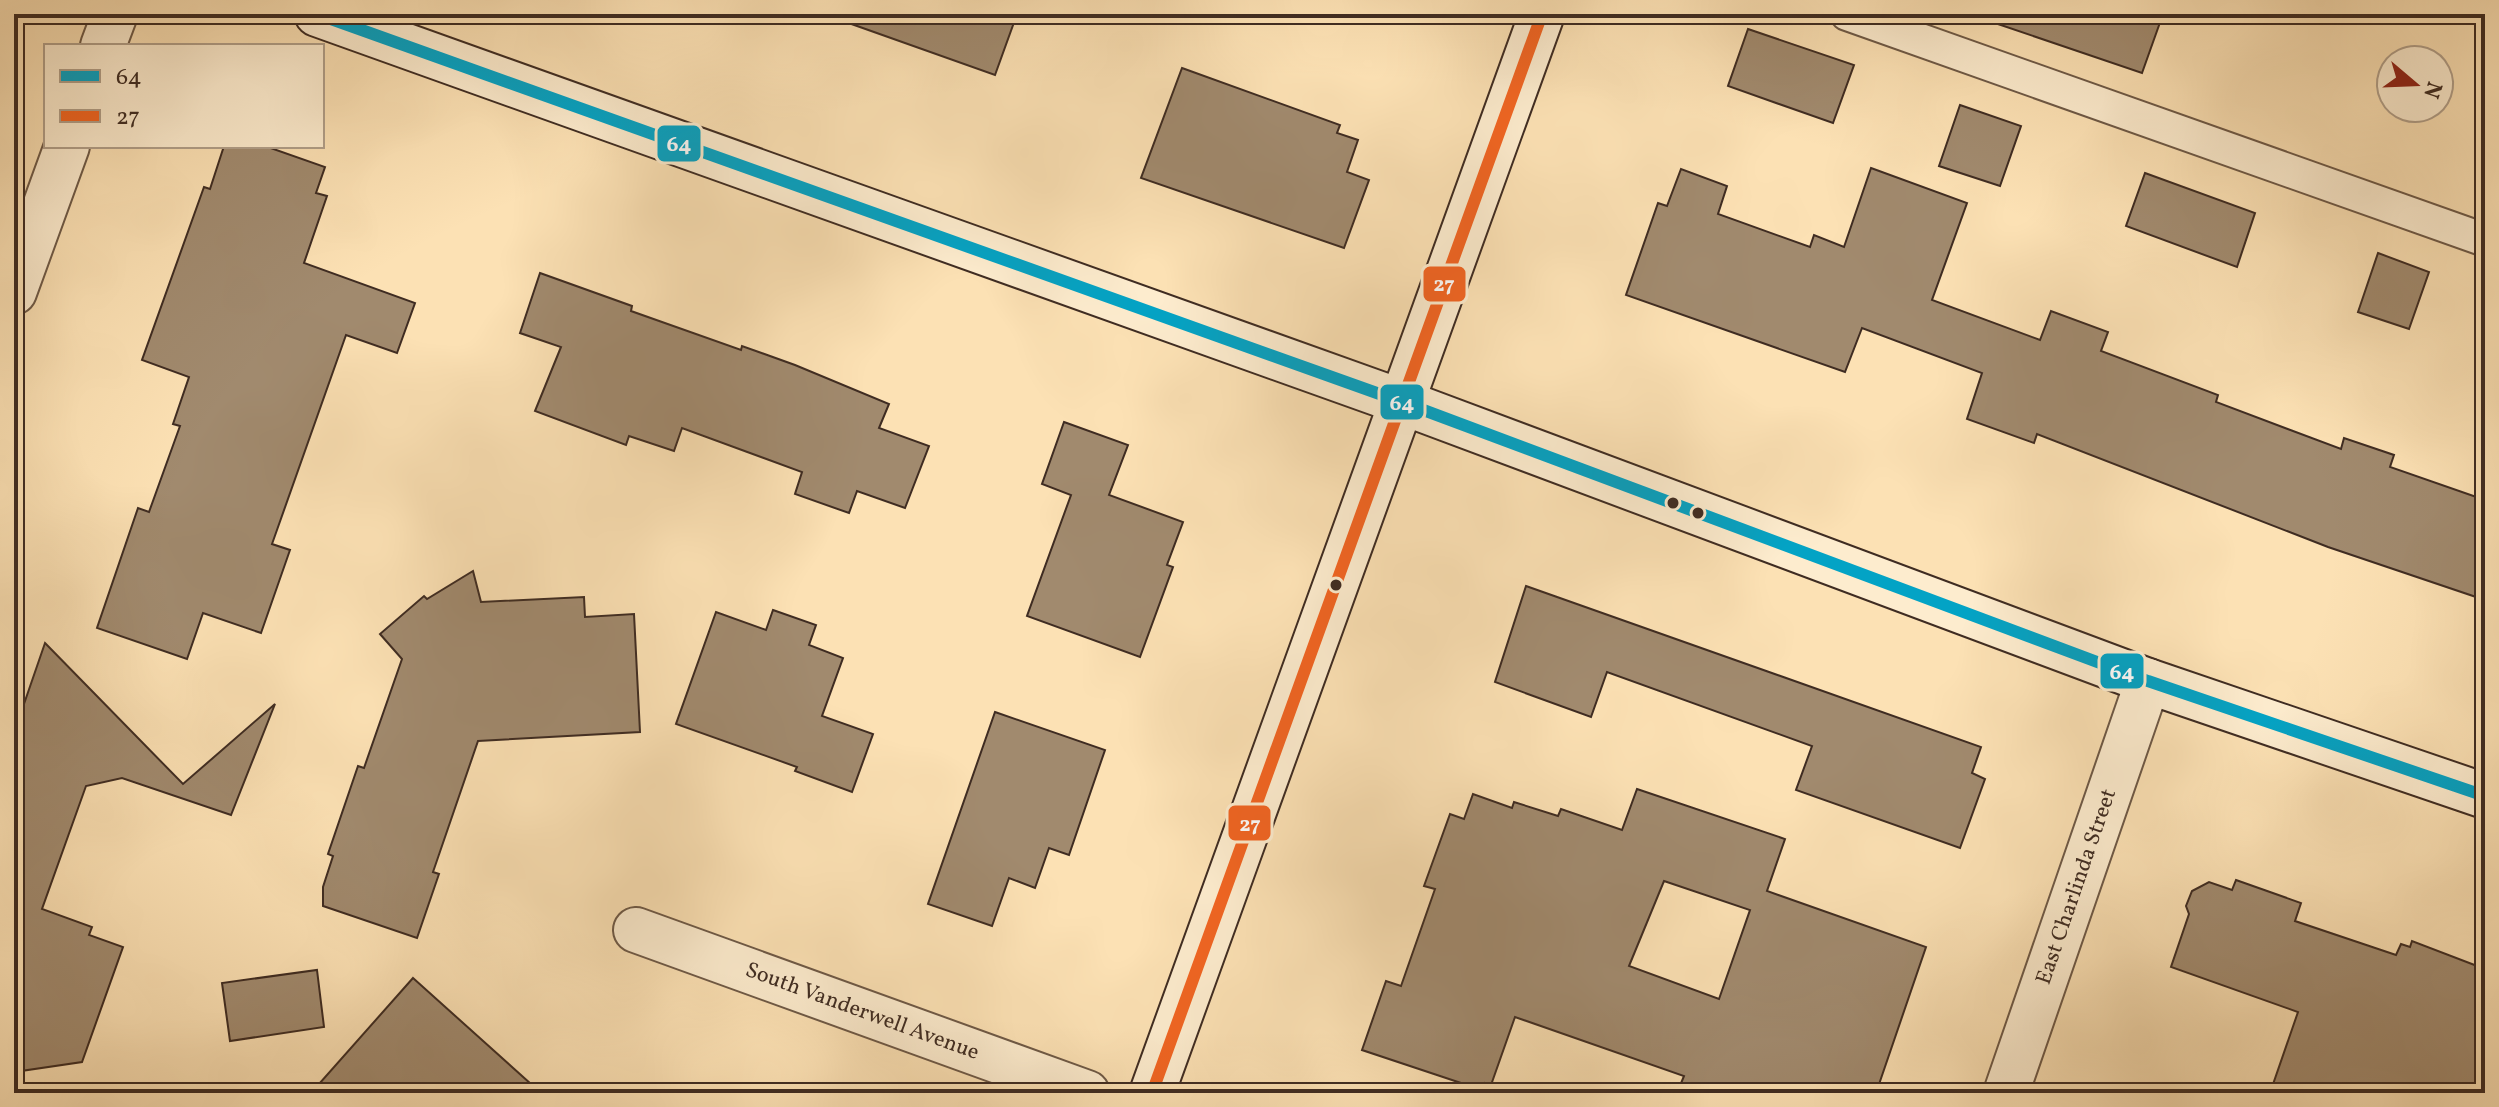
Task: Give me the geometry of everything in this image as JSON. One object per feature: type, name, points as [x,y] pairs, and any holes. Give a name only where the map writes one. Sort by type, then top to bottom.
[{"type":"main road","points":[[104,44],[115,14]]},
{"type":"main road","points":[[317,14],[1402,402],[2148,681],[2485,796]]},
{"type":"main road","points":[[1152,1093],[1542,14]]},
{"type":"main road","points":[[14,292],[66,148]]},
{"type":"main road","name":"East Charlinda Street","points":[[2006,1093],[2148,681]]},
{"type":"main road","name":"South Vanderwell Avenue","points":[[636,930],[1087,1093]]},
{"type":"lane","points":[[1847,14],[2485,240]]},
{"type":"building","points":[[844,14],[1017,14],[995,75],[843,21]]},
{"type":"building","points":[[1993,14],[2163,14],[2142,73],[1992,22]]},
{"type":"building","points":[[1748,29],[1854,65],[1833,123],[1728,86]]},
{"type":"building","points":[[1182,68],[1340,125],[1337,133],[1358,140],[1347,172],[1369,180],[1344,248],[1141,178]]},
{"type":"building","points":[[1960,105],[2021,126],[2000,186],[1939,166]]},
{"type":"building","points":[[223,148],[271,148],[325,167],[316,193],[327,196],[304,263],[415,303],[397,353],[346,335],[272,544],[290,550],[261,633],[203,613],[187,659],[97,628],[138,508],[149,512],[180,426],[173,424],[189,377],[142,360],[204,187],[210,189]]},
{"type":"building","points":[[1871,168],[1967,203],[1932,300],[2040,340],[2051,311],[2108,332],[2101,351],[2218,395],[2216,402],[2341,449],[2344,438],[2394,455],[2390,467],[2485,500],[2485,600],[2328,547],[2037,434],[2034,443],[1967,419],[1982,373],[1862,328],[1845,372],[1626,295],[1658,203],[1667,206],[1681,169],[1727,186],[1718,214],[1810,247],[1814,235],[1844,247]]},
{"type":"building","points":[[2145,173],[2255,213],[2237,267],[2126,226]]},
{"type":"building","points":[[2378,253],[2429,272],[2409,329],[2358,312]]},
{"type":"building","points":[[540,273],[632,306],[631,311],[741,350],[742,346],[795,365],[889,404],[879,428],[929,446],[905,508],[857,491],[849,513],[795,494],[802,472],[682,428],[674,451],[629,436],[626,445],[535,411],[561,347],[520,333]]},
{"type":"building","points":[[1064,422],[1128,445],[1109,495],[1183,522],[1167,565],[1173,567],[1140,657],[1027,616],[1071,495],[1042,484]]},
{"type":"building","points":[[473,571],[481,602],[584,597],[585,617],[634,614],[640,732],[478,741],[433,872],[439,874],[417,938],[323,906],[323,887],[333,856],[328,854],[358,766],[364,768],[402,659],[380,634],[424,596],[427,599]]},
{"type":"building","points":[[1526,586],[1981,747],[1972,773],[1985,779],[1960,848],[1796,790],[1812,746],[1607,672],[1591,717],[1495,682]]},
{"type":"building","points":[[773,610],[816,625],[809,645],[843,658],[822,716],[873,734],[852,792],[795,771],[797,767],[676,724],[716,612],[766,630]]},
{"type":"building","points":[[45,643],[183,784],[275,704],[231,815],[122,778],[86,786],[42,909],[92,927],[89,935],[123,947],[82,1062],[14,1072],[14,733]]},
{"type":"building","points":[[995,712],[1105,750],[1069,855],[1049,848],[1035,888],[1009,878],[992,926],[928,904]]},
{"type":"building","points":[[1637,789],[1785,839],[1767,891],[1926,947],[1876,1093],[1677,1093],[1684,1076],[1515,1017],[1491,1085],[1485,1083],[1482,1090],[1362,1050],[1386,981],[1401,986],[1435,889],[1424,886],[1450,814],[1464,819],[1473,794],[1512,808],[1514,802],[1558,816],[1561,809],[1622,830]],"holes":[[[1664,881],[1750,910],[1719,999],[1629,966]]]},
{"type":"building","points":[[2236,880],[2301,903],[2295,921],[2396,955],[2401,944],[2410,947],[2412,941],[2485,969],[2485,1093],[2270,1093],[2298,1012],[2171,967],[2189,914],[2186,906],[2192,891],[2209,882],[2232,890]]},
{"type":"building","points":[[317,970],[324,1027],[230,1041],[222,983]]},
{"type":"building","points":[[413,978],[541,1093],[311,1093]]},
{"type":"transit line","name":"64","points":[[317,14],[1402,402],[2148,681],[2485,796]]},
{"type":"transit line","name":"27","points":[[1152,1093],[1542,14]]}]
